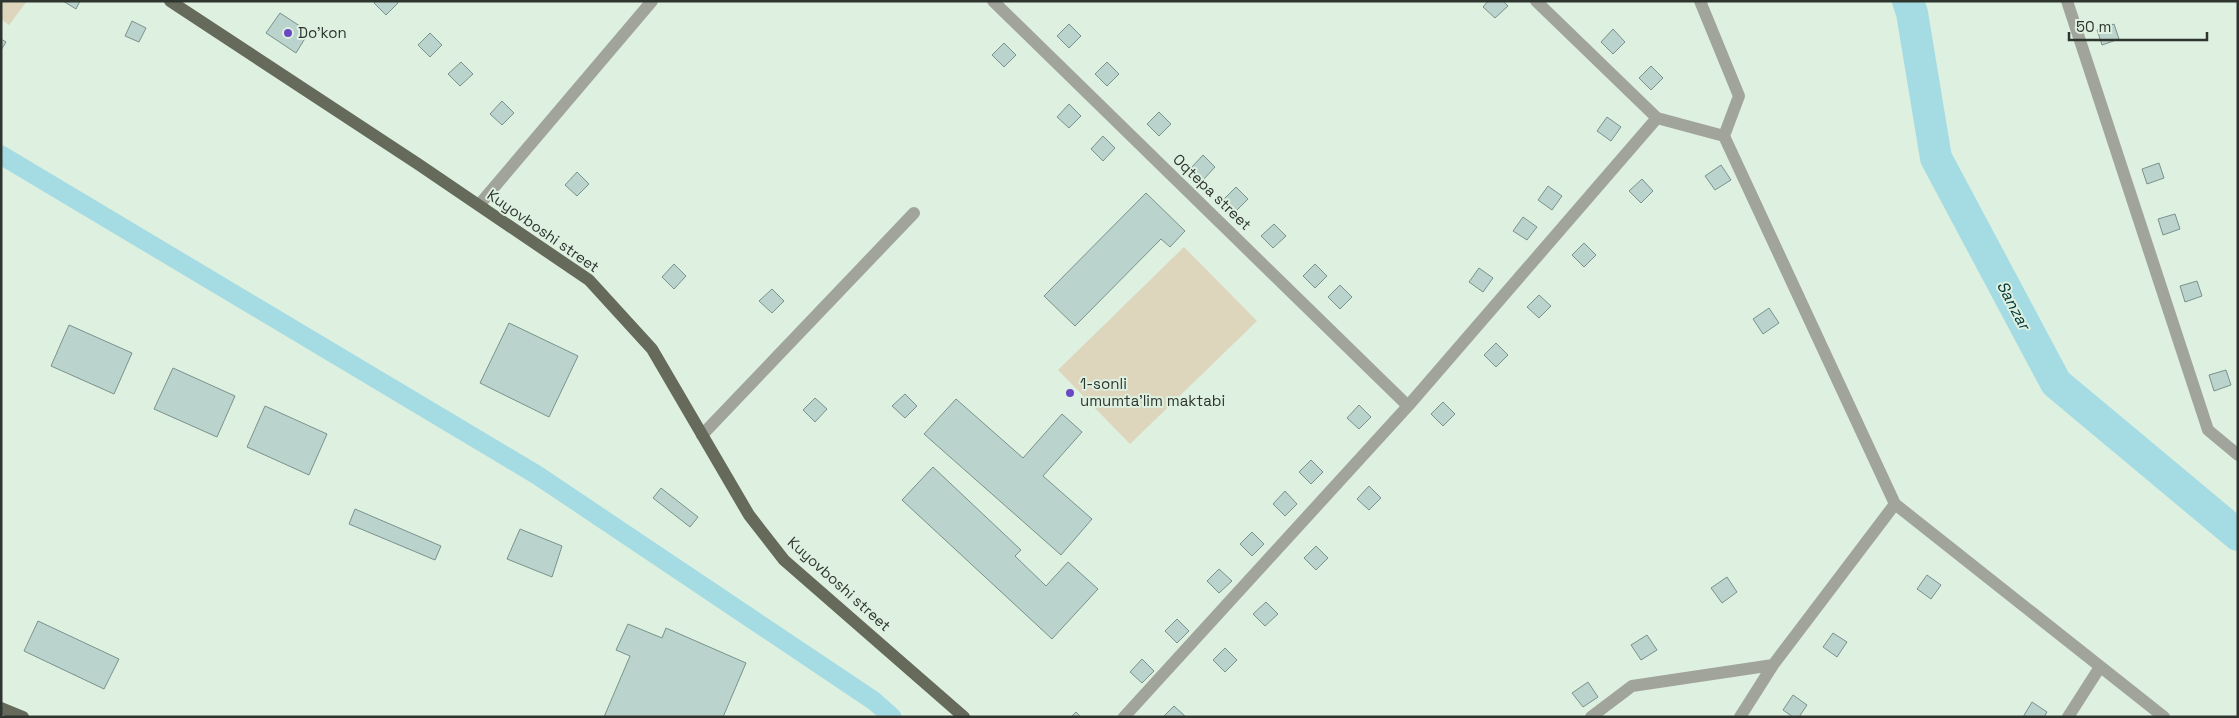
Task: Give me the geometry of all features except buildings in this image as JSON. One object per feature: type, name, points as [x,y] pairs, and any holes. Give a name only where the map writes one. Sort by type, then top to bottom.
[{"type":"main road","name":"Kuyovboshi street","points":[[170,1],[589,280],[652,349],[749,515],[784,560],[964,717]]},
{"type":"main road","points":[[1,708],[23,717]]},
{"type":"street","points":[[479,205],[652,1]]},
{"type":"street","name":"Oqtepa street","points":[[993,1],[1408,406]]},
{"type":"street","points":[[1536,1],[1657,118],[1724,136]]},
{"type":"street","points":[[1700,1],[1739,96],[1724,136],[1895,504],[2164,717]]},
{"type":"street","points":[[2067,1],[2208,430],[2238,455]]},
{"type":"street","points":[[1124,717],[1408,406],[1657,118]]},
{"type":"street","points":[[702,435],[914,213]]},
{"type":"street","points":[[1740,717],[1773,665],[1895,504]]},
{"type":"street","points":[[1591,717],[1632,686],[1773,665]]},
{"type":"street","points":[[2068,717],[2100,667]]},
{"type":"shaded area","points":[[1,1],[27,1],[9,25],[1,19]]},
{"type":"shaded area","points":[[1184,247],[1257,321],[1130,444],[1058,370]]},
{"type":"waterway","name":"Sanzar","points":[[1908,1],[1912,13],[1936,158],[2056,383],[2238,535]]},
{"type":"waterway","points":[[1,155],[537,475],[874,701],[892,717]]},
{"type":"place","name":"Do'kon","points":[[288,33]]},
{"type":"place","name":"1-sonli umumta'lim maktabi","points":[[1070,393]]}]
